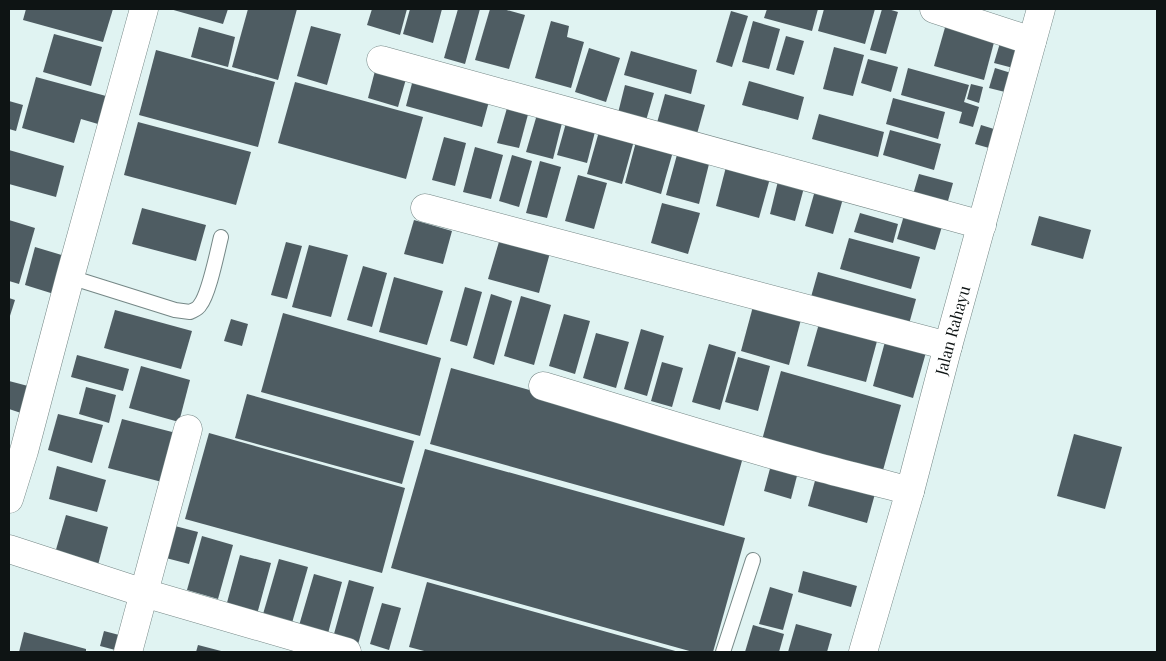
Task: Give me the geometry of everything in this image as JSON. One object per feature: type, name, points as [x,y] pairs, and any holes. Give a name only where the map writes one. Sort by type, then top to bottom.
[{"type":"street","points":[[9,499],[24,452],[144,9]]},
{"type":"street","points":[[934,9],[1032,41]]},
{"type":"street","name":"Jalan Rahayu","points":[[863,652],[910,491],[1041,9]]},
{"type":"street","points":[[381,60],[982,225]]},
{"type":"street","points":[[425,208],[948,346]]},
{"type":"street","points":[[543,386],[740,445],[910,491]]},
{"type":"street","points":[[128,652],[188,429]]},
{"type":"street","points":[[9,549],[144,594],[347,652]]},
{"type":"lane","points":[[70,277],[175,310],[190,312],[201,305],[204,298],[221,237]]},
{"type":"lane","points":[[723,652],[753,560]]},
{"type":"building","points":[[26,9],[113,9],[103,42],[23,20]]},
{"type":"building","points":[[170,9],[228,9],[223,24]]},
{"type":"building","points":[[248,9],[297,9],[278,80],[232,67]]},
{"type":"building","points":[[372,9],[407,9],[400,35],[367,25]]},
{"type":"building","points":[[410,9],[442,9],[433,43],[403,34]]},
{"type":"building","points":[[458,9],[480,9],[465,64],[444,58]]},
{"type":"building","points":[[490,9],[503,9],[525,15],[509,69],[475,60]]},
{"type":"building","points":[[767,9],[818,9],[812,31],[764,18]]},
{"type":"building","points":[[824,9],[875,9],[865,44],[818,31]]},
{"type":"building","points":[[882,9],[898,12],[886,54],[870,50]]},
{"type":"building","points":[[731,11],[748,16],[732,67],[716,62]]},
{"type":"building","points":[[948,17],[997,31],[984,80],[934,66]]},
{"type":"building","points":[[551,21],[569,26],[567,37],[584,42],[571,88],[535,78]]},
{"type":"building","points":[[753,21],[780,29],[769,69],[742,62]]},
{"type":"building","points":[[311,26],[341,34],[327,85],[297,76]]},
{"type":"building","points":[[199,27],[235,37],[228,67],[191,57]]},
{"type":"building","points":[[54,34],[102,47],[91,86],[43,72]]},
{"type":"building","points":[[786,36],[804,41],[794,75],[776,70]]},
{"type":"building","points":[[1000,43],[1022,50],[1017,69],[994,63]]},
{"type":"building","points":[[834,47],[864,55],[853,96],[823,89]]},
{"type":"building","points":[[589,48],[620,58],[606,102],[575,92]]},
{"type":"building","points":[[156,50],[275,82],[258,147],[139,115]]},
{"type":"building","points":[[631,51],[697,70],[691,94],[624,75]]},
{"type":"building","points":[[868,59],[898,67],[891,92],[861,83]]},
{"type":"building","points":[[377,63],[408,72],[398,107],[368,98]]},
{"type":"building","points":[[908,68],[969,85],[964,102],[979,107],[973,127],[959,123],[962,112],[901,95]]},
{"type":"building","points":[[995,68],[1011,73],[1005,92],[989,88]]},
{"type":"building","points":[[415,72],[491,94],[482,127],[406,106]]},
{"type":"building","points":[[36,77],[106,96],[98,124],[81,119],[74,143],[22,128]]},
{"type":"building","points":[[749,81],[804,97],[798,120],[742,105]]},
{"type":"building","points":[[295,82],[423,117],[406,179],[278,143]]},
{"type":"building","points":[[971,84],[983,87],[979,103],[967,99]]},
{"type":"building","points":[[625,85],[654,93],[645,124],[617,117]]},
{"type":"building","points":[[665,94],[705,105],[695,141],[655,130]]},
{"type":"building","points":[[893,98],[945,112],[938,139],[886,124]]},
{"type":"building","points":[[9,101],[23,105],[16,131],[9,129]]},
{"type":"building","points":[[509,101],[530,107],[519,148],[497,143]]},
{"type":"building","points":[[538,111],[563,119],[553,159],[526,152]]},
{"type":"building","points":[[819,114],[884,132],[878,157],[812,139]]},
{"type":"building","points":[[568,116],[597,124],[587,163],[557,155]]},
{"type":"building","points":[[138,122],[251,152],[236,205],[124,175]]},
{"type":"building","points":[[981,125],[994,129],[989,148],[975,144]]},
{"type":"building","points":[[600,128],[635,137],[622,184],[587,174]]},
{"type":"building","points":[[890,130],[941,144],[934,170],[883,155]]},
{"type":"building","points":[[444,137],[466,143],[455,186],[432,180]]},
{"type":"building","points":[[637,138],[674,148],[661,194],[625,183]]},
{"type":"building","points":[[475,147],[503,155],[491,199],[463,192]]},
{"type":"building","points":[[9,150],[64,166],[56,197],[9,184]]},
{"type":"building","points":[[678,151],[710,160],[699,204],[666,195]]},
{"type":"building","points":[[512,155],[532,161],[519,207],[499,201]]},
{"type":"building","points":[[728,159],[772,171],[759,218],[716,206]]},
{"type":"building","points":[[540,161],[561,167],[547,218],[526,213]]},
{"type":"building","points":[[919,174],[953,183],[946,208],[912,198]]},
{"type":"building","points":[[578,175],[607,183],[594,229],[565,221]]},
{"type":"building","points":[[779,177],[805,184],[795,221],[770,214]]},
{"type":"building","points":[[816,187],[844,195],[833,234],[805,226]]},
{"type":"building","points":[[662,203],[700,213],[688,254],[651,243]]},
{"type":"building","points":[[142,208],[206,225],[196,261],[132,244]]},
{"type":"building","points":[[905,212],[943,223],[935,250],[897,239]]},
{"type":"building","points":[[860,213],[898,224],[893,243],[854,232]]},
{"type":"building","points":[[1039,216],[1091,230],[1083,259],[1031,245]]},
{"type":"building","points":[[9,220],[35,228],[19,284],[9,281]]},
{"type":"building","points":[[414,220],[452,231],[443,264],[404,254]]},
{"type":"building","points":[[501,235],[551,249],[539,293],[488,279]]},
{"type":"building","points":[[849,238],[920,257],[911,289],[840,269]]},
{"type":"building","points":[[286,242],[302,246],[287,299],[271,295]]},
{"type":"building","points":[[309,245],[348,255],[331,317],[292,307]]},
{"type":"building","points":[[35,247],[65,256],[54,294],[25,285]]},
{"type":"building","points":[[363,266],[387,273],[372,327],[347,320]]},
{"type":"building","points":[[818,272],[916,299],[907,331],[809,304]]},
{"type":"building","points":[[394,277],[443,291],[427,345],[379,332]]},
{"type":"building","points":[[465,287],[482,292],[467,346],[450,341]]},
{"type":"building","points":[[491,294],[512,301],[494,365],[473,358]]},
{"type":"building","points":[[521,296],[551,305],[534,365],[504,356]]},
{"type":"building","points":[[9,298],[15,300],[9,319]]},
{"type":"building","points":[[755,299],[803,312],[789,365],[741,351]]},
{"type":"building","points":[[115,310],[192,331],[181,369],[104,348]]},
{"type":"building","points":[[283,313],[441,358],[420,436],[261,392]]},
{"type":"building","points":[[822,313],[880,330],[866,382],[807,366]]},
{"type":"building","points":[[564,314],[590,321],[575,374],[549,366]]},
{"type":"building","points":[[231,319],[248,324],[242,346],[224,341]]},
{"type":"building","points":[[641,329],[664,336],[647,396],[624,389]]},
{"type":"building","points":[[596,333],[629,342],[616,388],[583,378]]},
{"type":"building","points":[[886,338],[927,349],[913,398],[873,386]]},
{"type":"building","points":[[709,344],[736,352],[720,410],[692,402]]},
{"type":"building","points":[[77,355],[129,369],[123,391],[71,377]]},
{"type":"building","points":[[738,357],[770,366],[758,411],[725,402]]},
{"type":"building","points":[[662,362],[683,368],[672,407],[651,401]]},
{"type":"building","points":[[141,366],[190,380],[179,422],[129,408]]},
{"type":"building","points":[[451,368],[745,450],[724,526],[430,444]]},
{"type":"building","points":[[781,371],[901,405],[882,474],[762,440]]},
{"type":"building","points":[[9,381],[28,386],[21,413],[9,409]]},
{"type":"building","points":[[86,387],[116,395],[109,423],[79,414]]},
{"type":"building","points":[[247,394],[414,441],[402,484],[235,438]]},
{"type":"building","points":[[58,414],[103,425],[92,463],[48,450]]},
{"type":"building","points":[[122,419],[176,433],[162,482],[108,468]]},
{"type":"building","points":[[209,433],[405,488],[382,573],[185,519]]},
{"type":"building","points":[[1074,434],[1122,447],[1105,509],[1057,496]]},
{"type":"building","points":[[425,449],[745,538],[713,652],[693,652],[391,568]]},
{"type":"building","points":[[772,461],[799,468],[791,499],[764,491]]},
{"type":"building","points":[[57,466],[106,480],[97,512],[49,499]]},
{"type":"building","points":[[818,470],[876,490],[867,523],[808,506]]},
{"type":"building","points":[[66,515],[108,527],[98,565],[55,553]]},
{"type":"building","points":[[175,526],[198,532],[189,564],[166,558]]},
{"type":"building","points":[[202,536],[233,545],[218,599],[187,590]]},
{"type":"building","points":[[240,555],[271,563],[256,618],[225,610]]},
{"type":"building","points":[[279,559],[308,567],[290,630],[261,621]]},
{"type":"building","points":[[803,571],[857,586],[851,607],[798,592]]},
{"type":"building","points":[[314,574],[342,582],[327,637],[298,629]]},
{"type":"building","points":[[349,580],[374,587],[357,648],[332,641]]},
{"type":"building","points":[[427,582],[679,652],[428,652],[409,647]]},
{"type":"building","points":[[770,587],[793,594],[783,630],[759,624]]},
{"type":"building","points":[[382,603],[401,608],[389,650],[370,644]]},
{"type":"building","points":[[796,624],[832,634],[827,652],[788,652]]},
{"type":"building","points":[[753,625],[784,634],[779,652],[745,652]]},
{"type":"building","points":[[104,631],[123,636],[119,651],[100,646]]},
{"type":"building","points":[[24,632],[86,649],[86,652],[19,652]]},
{"type":"building","points":[[198,645],[225,652],[196,652]]}]
